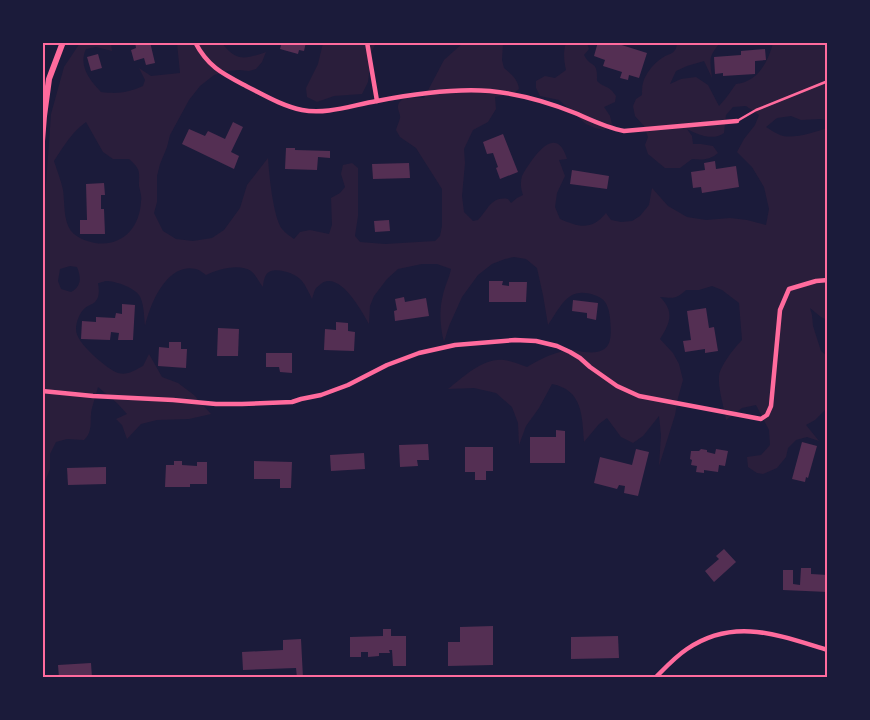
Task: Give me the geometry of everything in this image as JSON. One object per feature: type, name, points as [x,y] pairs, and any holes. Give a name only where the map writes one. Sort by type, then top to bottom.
[{"type":"main road","points":[[42,141],[49,79],[63,42]]},
{"type":"street","points":[[195,42],[208,62],[224,74],[280,103],[293,108],[313,111],[433,92],[465,91],[490,92],[524,97],[574,113],[611,129],[624,131],[737,121]]},
{"type":"street","points":[[368,42],[377,101]]},
{"type":"street","points":[[42,391],[216,404],[292,402],[302,398],[321,395],[348,385],[418,352],[448,346],[515,340],[557,346],[580,358],[617,386],[640,396],[759,420],[765,417],[771,406],[780,310],[786,296],[790,289],[816,281],[828,280]]},
{"type":"street","points":[[655,678],[685,650],[697,643],[729,632],[758,631],[783,636],[828,650]]},
{"type":"lane","points":[[737,121],[756,110],[828,81]]},
{"type":"shaded area","points":[[80,43],[111,43],[112,51],[96,47],[86,49],[83,61],[89,78],[101,92],[118,93],[143,86],[145,80],[139,68],[151,76],[180,73],[177,43],[222,43],[232,53],[242,57],[266,52],[262,62],[256,69],[228,71],[214,75],[200,86],[189,100],[170,135],[157,176],[157,202],[154,213],[163,231],[176,239],[193,241],[212,238],[224,230],[240,208],[247,185],[268,158],[276,215],[282,229],[289,236],[294,239],[300,232],[310,230],[329,234],[332,225],[331,198],[340,193],[345,187],[341,174],[343,165],[352,163],[358,168],[358,216],[355,236],[360,242],[385,244],[435,241],[440,236],[442,226],[442,189],[416,148],[400,137],[396,130],[400,116],[398,106],[399,102],[405,99],[424,98],[444,60],[463,43],[503,43],[502,60],[504,68],[516,80],[519,89],[514,93],[495,97],[496,109],[488,122],[473,130],[464,149],[465,163],[462,196],[464,212],[473,221],[478,220],[494,202],[508,199],[511,203],[523,195],[521,188],[522,176],[539,151],[554,143],[559,145],[567,159],[559,160],[565,176],[557,193],[555,207],[560,219],[584,226],[595,223],[606,213],[611,220],[621,222],[632,221],[640,216],[649,205],[652,188],[668,206],[687,217],[706,220],[730,218],[766,225],[769,209],[764,187],[752,167],[737,152],[755,125],[759,115],[746,106],[733,107],[726,115],[724,133],[715,137],[701,135],[687,129],[692,136],[693,144],[713,146],[718,153],[706,159],[692,159],[680,168],[665,168],[648,154],[645,145],[648,137],[644,126],[635,116],[633,106],[636,99],[642,95],[644,80],[648,72],[659,60],[674,52],[677,43],[720,43],[713,52],[711,59],[712,78],[704,61],[676,71],[670,84],[681,79],[696,77],[708,85],[719,106],[736,84],[750,79],[761,70],[773,43],[827,43],[827,120],[801,120],[791,116],[777,118],[766,127],[780,135],[791,137],[827,128],[827,320],[810,308],[813,326],[821,351],[827,356],[827,408],[815,420],[806,425],[819,441],[807,437],[796,440],[788,448],[786,457],[777,468],[763,474],[757,473],[748,467],[747,457],[761,455],[770,445],[769,430],[756,405],[742,408],[726,420],[720,392],[719,376],[725,362],[742,340],[739,303],[722,290],[712,286],[699,290],[686,290],[674,298],[660,297],[668,308],[669,318],[660,339],[673,353],[679,364],[683,380],[675,415],[659,466],[661,435],[659,416],[643,436],[633,443],[621,437],[607,418],[599,424],[584,442],[583,423],[575,398],[562,387],[552,384],[539,408],[526,426],[519,445],[518,423],[512,407],[496,393],[474,388],[448,389],[474,369],[488,362],[504,360],[527,367],[555,353],[573,350],[584,352],[601,351],[608,344],[611,333],[609,311],[605,302],[597,296],[587,293],[572,295],[562,304],[548,325],[537,268],[526,259],[514,257],[505,259],[492,264],[478,275],[462,297],[444,342],[441,306],[451,269],[437,264],[422,264],[398,269],[387,279],[374,296],[370,306],[369,324],[350,295],[336,283],[329,281],[322,283],[316,288],[312,299],[299,278],[284,271],[269,272],[266,275],[263,287],[251,271],[241,267],[228,268],[206,275],[197,269],[186,269],[176,272],[168,278],[156,296],[145,326],[143,306],[139,295],[133,289],[124,285],[106,281],[98,283],[98,298],[81,312],[76,329],[80,341],[106,366],[118,373],[128,373],[143,366],[149,354],[162,377],[178,383],[194,395],[211,414],[189,419],[157,420],[141,424],[127,439],[122,425],[116,419],[127,414],[98,387],[91,412],[89,433],[84,440],[67,439],[56,442],[50,454],[50,469],[43,486],[42,240],[51,114],[64,67]],"holes":[[[86,122],[103,152],[113,159],[129,159],[138,171],[141,199],[137,220],[128,234],[113,242],[95,243],[82,239],[76,236],[68,227],[63,190],[54,161],[72,135]],[[70,266],[77,267],[80,278],[79,284],[71,292],[61,289],[58,281],[60,269]]]},
{"type":"shaded area","points":[[323,43],[376,43],[372,51],[368,82],[362,94],[334,96],[317,102],[307,97],[306,88],[318,64]]},
{"type":"shaded area","points":[[566,43],[587,43],[589,49],[584,55],[595,67],[597,81],[611,90],[616,96],[615,102],[604,107],[610,116],[612,124],[604,130],[586,124],[559,100],[540,96],[536,88],[536,81],[545,76],[555,78],[566,70],[564,49]]},
{"type":"building","points":[[135,42],[150,42],[155,63],[146,65],[144,58],[134,61],[131,50],[136,48]]},
{"type":"building","points":[[282,42],[306,42],[304,51],[299,50],[298,54],[280,49]]},
{"type":"building","points":[[598,42],[612,42],[647,53],[639,78],[629,75],[628,80],[620,78],[622,72],[603,66],[605,60],[594,56]]},
{"type":"building","points":[[765,49],[766,60],[755,61],[755,74],[723,76],[723,73],[715,74],[714,57],[741,55],[741,51]]},
{"type":"building","points":[[98,54],[102,68],[91,71],[87,57]]},
{"type":"building","points":[[233,122],[243,127],[231,152],[239,156],[234,169],[182,144],[189,129],[205,136],[208,131],[225,139]]},
{"type":"building","points":[[503,134],[518,172],[500,179],[493,153],[487,154],[483,142]]},
{"type":"building","points":[[286,148],[330,151],[330,158],[318,157],[317,170],[285,169]]},
{"type":"building","points":[[715,161],[716,169],[736,166],[739,187],[702,193],[701,187],[693,188],[691,172],[705,170],[704,163]]},
{"type":"building","points":[[409,163],[410,178],[373,179],[372,164]]},
{"type":"building","points":[[572,170],[609,176],[607,189],[570,184]]},
{"type":"building","points":[[104,183],[105,195],[101,195],[101,209],[104,209],[105,234],[80,234],[80,220],[87,220],[86,184]]},
{"type":"building","points":[[389,220],[390,231],[375,232],[374,221]]},
{"type":"building","points":[[489,281],[503,281],[502,285],[509,286],[509,282],[527,282],[526,302],[489,302]]},
{"type":"building","points":[[404,297],[405,302],[426,298],[429,316],[395,321],[394,311],[397,310],[395,299]]},
{"type":"building","points":[[573,300],[598,303],[596,320],[587,318],[587,313],[572,311]]},
{"type":"building","points":[[122,304],[135,305],[133,340],[118,340],[119,333],[111,332],[110,340],[81,339],[82,321],[96,322],[96,317],[115,318],[116,313],[122,314]]},
{"type":"building","points":[[706,308],[709,328],[714,327],[718,351],[705,353],[705,349],[685,352],[683,341],[691,340],[687,311]]},
{"type":"building","points":[[336,322],[348,323],[348,331],[355,332],[354,351],[324,350],[325,329],[336,330]]},
{"type":"building","points":[[218,328],[239,329],[238,356],[217,356]]},
{"type":"building","points":[[169,342],[181,342],[181,349],[187,349],[186,368],[158,366],[159,347],[169,348]]},
{"type":"building","points":[[266,353],[292,353],[292,373],[280,372],[279,367],[266,367]]},
{"type":"building","points":[[556,430],[565,431],[565,463],[530,463],[530,437],[556,437]]},
{"type":"building","points":[[802,442],[817,446],[808,478],[806,477],[805,482],[792,479]]},
{"type":"building","points":[[428,444],[429,460],[417,460],[418,466],[400,467],[399,445]]},
{"type":"building","points":[[465,447],[493,447],[493,471],[486,471],[486,480],[475,480],[475,472],[465,472]]},
{"type":"building","points":[[636,449],[649,452],[638,496],[624,493],[625,486],[619,485],[617,489],[594,483],[600,457],[632,465]]},
{"type":"building","points":[[701,449],[715,454],[716,449],[728,451],[725,466],[719,465],[718,472],[704,470],[704,473],[696,472],[697,466],[691,465],[691,451],[699,451]]},
{"type":"building","points":[[364,453],[365,469],[331,471],[330,455]]},
{"type":"building","points":[[174,461],[182,461],[182,465],[197,466],[197,462],[207,462],[207,484],[190,484],[190,487],[165,487],[166,465],[174,465]]},
{"type":"building","points":[[254,461],[292,462],[291,488],[280,488],[280,479],[254,479]]},
{"type":"building","points":[[106,467],[106,484],[68,485],[67,468]]},
{"type":"building","points":[[724,549],[736,562],[714,582],[705,571],[719,559],[716,556]]},
{"type":"building","points":[[801,568],[811,568],[811,574],[828,575],[828,592],[783,590],[783,570],[793,570],[793,584],[800,585]]},
{"type":"building","points":[[493,626],[493,665],[448,666],[448,642],[460,642],[460,627]]},
{"type":"building","points":[[383,629],[391,629],[391,636],[406,636],[406,666],[393,666],[392,650],[389,650],[390,653],[379,653],[379,656],[368,657],[368,652],[361,652],[361,657],[350,657],[350,637],[383,636]]},
{"type":"building","points":[[618,636],[619,658],[571,659],[571,637]]},
{"type":"building","points":[[301,639],[303,678],[297,678],[296,668],[243,670],[242,652],[283,650],[283,640]]},
{"type":"building","points":[[91,663],[92,678],[59,678],[58,665]]}]
